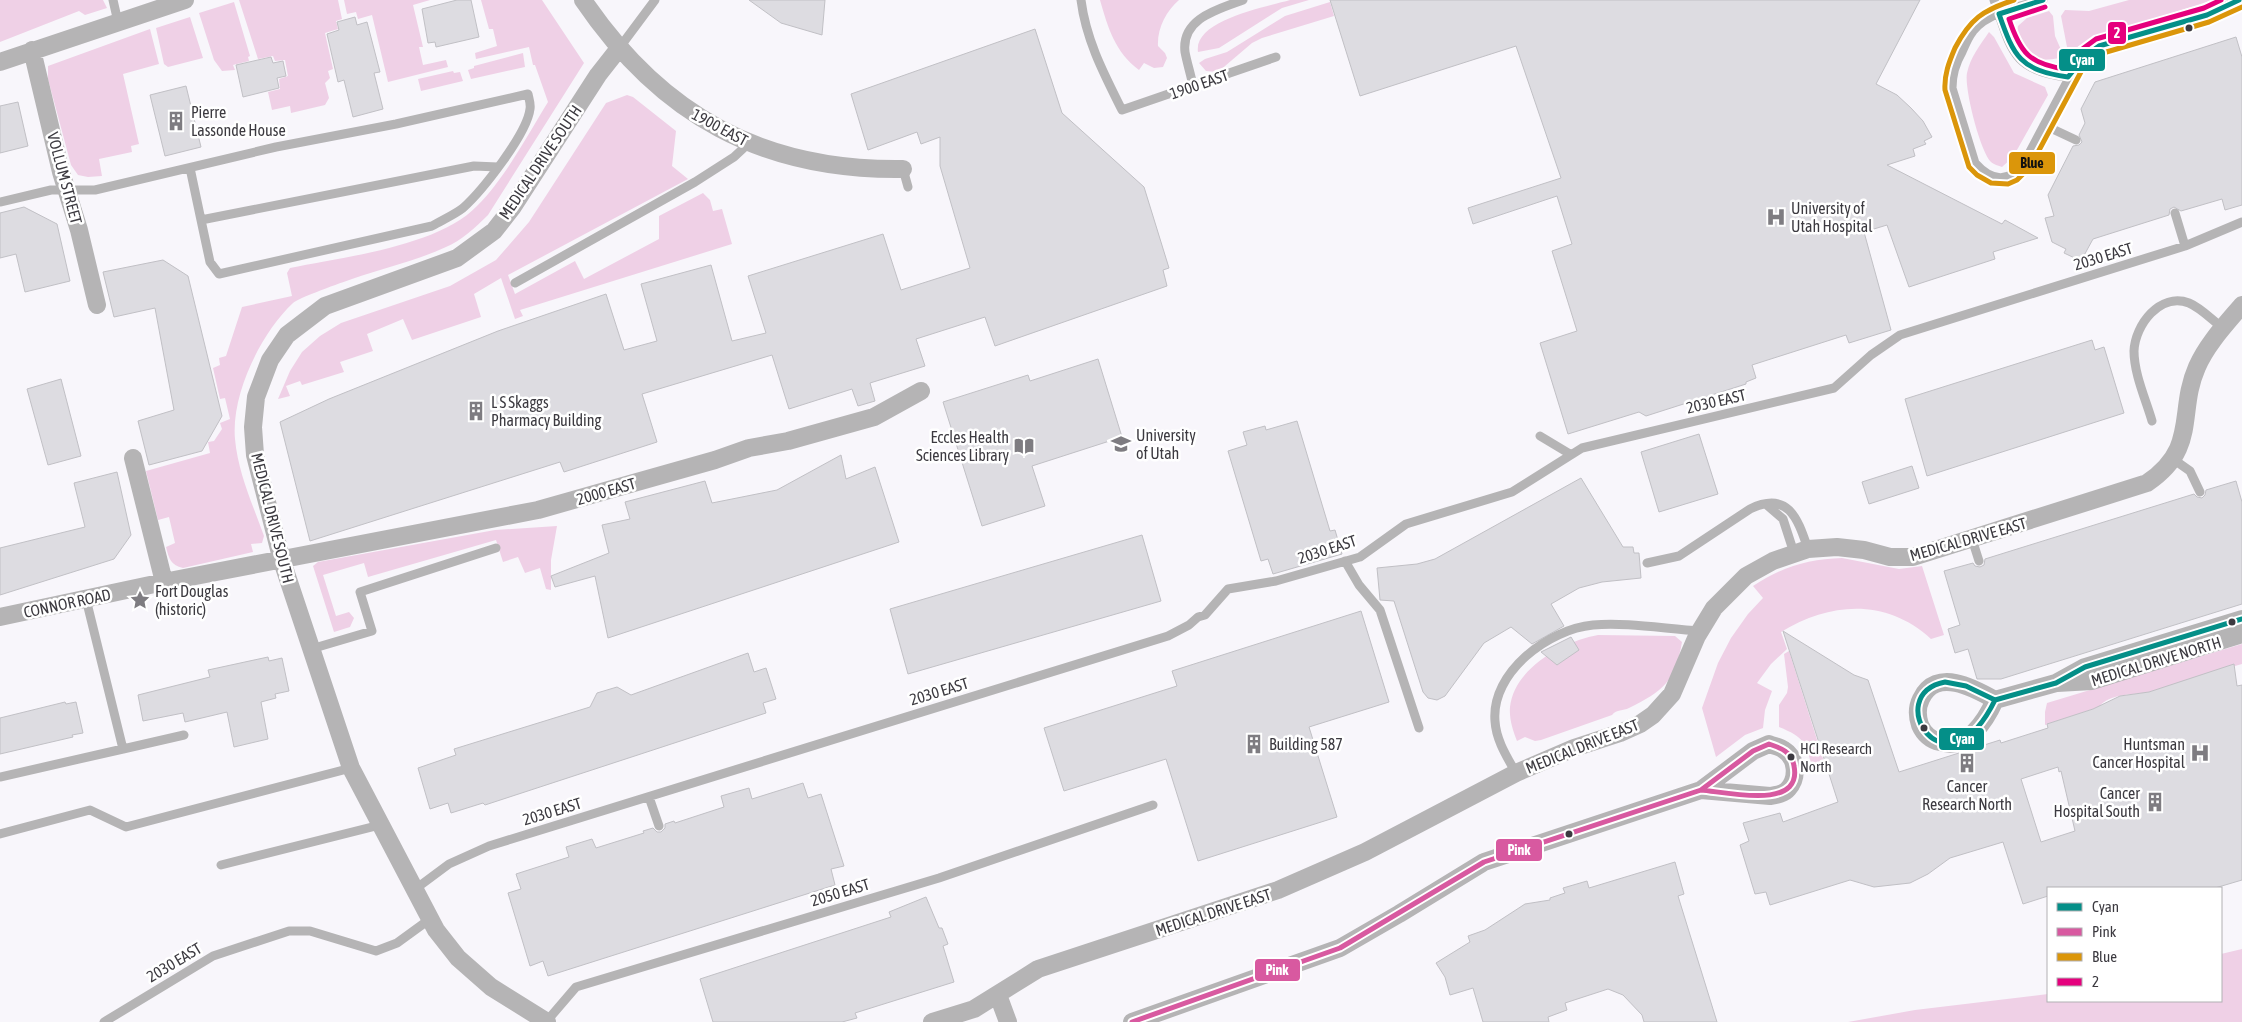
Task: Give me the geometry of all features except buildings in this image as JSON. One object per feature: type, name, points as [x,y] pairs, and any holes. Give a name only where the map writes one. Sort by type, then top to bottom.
[{"type":"street","points":[[0,62],[185,0]]},
{"type":"street","name":"1900 EAST","points":[[582,0],[603,30],[668,96],[713,127],[750,143],[785,155],[847,167],[903,169]]},
{"type":"street","name":"MEDICAL DRIVE SOUTH","points":[[547,1022],[491,987],[458,958],[430,919],[352,768],[282,561],[254,446],[256,397],[270,360],[287,335],[325,306],[457,258],[494,231],[512,208],[598,75],[620,47]]},
{"type":"street","name":"VOLLUM STREET","points":[[32,50],[97,305]]},
{"type":"street","name":"MEDICAL DRIVE EAST","points":[[998,995],[1038,969],[1278,890],[1365,852],[1516,773],[1574,748],[1631,729],[1653,715],[1672,694],[1700,631],[1714,608],[1734,586],[1759,568],[1801,551],[1820,547],[1851,548],[1890,557],[1906,558],[2147,484],[2156,478],[2173,458],[2184,432],[2192,382],[2203,354],[2242,304]]},
{"type":"street","name":"2000 EAST","points":[[282,561],[538,510],[715,460],[749,448],[788,441],[874,417],[921,391]]},
{"type":"street","points":[[133,458],[164,582]]},
{"type":"street","name":"CONNOR ROAD","points":[[0,617],[164,582],[282,561]]},
{"type":"street","name":"MEDICAL DRIVE NORTH","points":[[2056,682],[2085,667],[2242,619]]},
{"type":"street","name":"MEDICAL DRIVE NORTH","points":[[2056,682],[2092,681],[2242,634]]},
{"type":"street","points":[[1995,700],[2056,682]]},
{"type":"street","points":[[1132,1022],[1340,948],[1484,862],[1701,790],[1753,751],[1770,744],[1785,750],[1793,760],[1795,772],[1792,781],[1788,790],[1779,794],[1770,796],[1701,790]]},
{"type":"street","points":[[932,1022],[974,1009],[998,995],[1008,1022]]},
{"type":"lane","points":[[113,0],[118,22]]},
{"type":"lane","points":[[620,47],[655,0]]},
{"type":"lane","name":"1900 EAST","points":[[1081,0],[1083,20],[1093,52],[1122,110],[1276,57]]},
{"type":"lane","points":[[1194,86],[1185,50],[1188,34],[1197,20],[1209,13],[1243,0]]},
{"type":"lane","points":[[1994,0],[2009,43],[2025,65],[2048,75],[2068,77]]},
{"type":"lane","points":[[2043,0],[1999,14],[1985,21],[1974,30],[1956,63],[1952,76],[1952,88],[1975,163],[1982,171],[2000,178],[2010,177],[2024,163],[2068,77],[2086,55],[2099,46],[2207,15],[2239,0]]},
{"type":"lane","points":[[0,202],[52,190],[95,190],[276,147],[396,124],[528,94],[531,107],[528,119],[514,145],[498,167],[462,209],[432,226],[219,274],[210,262],[190,168]]},
{"type":"lane","points":[[2044,125],[2076,140]]},
{"type":"lane","points":[[515,283],[695,182],[734,157],[750,143]]},
{"type":"lane","points":[[201,220],[474,166],[498,167]]},
{"type":"lane","points":[[903,169],[908,187]]},
{"type":"lane","points":[[2175,213],[2185,246]]},
{"type":"lane","name":"2030 EAST","points":[[414,890],[449,864],[489,846],[1168,636],[1189,626],[1198,617],[1205,615],[1228,589],[1276,581],[1360,557],[1406,524],[1512,492],[1582,448],[1834,388],[1871,355],[1900,335],[2185,246],[2242,222]]},
{"type":"lane","points":[[2152,421],[2134,352],[2142,324],[2161,306],[2182,301],[2196,307],[2223,328]]},
{"type":"lane","points":[[1540,436],[1570,454]]},
{"type":"lane","points":[[2173,458],[2190,471],[2200,492]]},
{"type":"lane","points":[[1647,563],[1679,556],[1750,509],[1766,505],[1780,505],[1792,512],[1797,518],[1801,551]]},
{"type":"lane","points":[[1766,505],[1774,508],[1783,519],[1801,551]]},
{"type":"lane","points":[[1972,539],[1979,561]]},
{"type":"lane","points":[[312,649],[372,632],[360,592],[496,548]]},
{"type":"lane","points":[[1345,561],[1359,585],[1380,610],[1387,626],[1419,728]]},
{"type":"lane","points":[[86,599],[124,748]]},
{"type":"lane","points":[[1516,773],[1498,739],[1495,708],[1508,678],[1518,665],[1540,645],[1565,632],[1593,625],[1700,631]]},
{"type":"lane","points":[[0,777],[184,736]]},
{"type":"lane","points":[[0,834],[90,810],[126,827],[352,768]]},
{"type":"lane","points":[[649,797],[659,826]]},
{"type":"lane","name":"2050 EAST","points":[[547,1022],[576,987],[938,878],[1153,805]]},
{"type":"lane","points":[[221,865],[380,825]]},
{"type":"lane","name":"2030 EAST","points":[[104,1022],[213,956],[289,931],[310,930],[376,951],[397,943],[430,919]]},
{"type":"shaded area","points":[[0,0],[103,0],[107,8],[85,15],[79,11],[0,42]]},
{"type":"shaded area","points":[[239,0],[338,0],[342,19],[336,21],[338,29],[325,33],[333,69],[328,71],[330,78],[325,83],[329,98],[325,105],[291,113],[290,106],[272,110],[268,92],[280,89],[279,79],[288,76],[285,60],[275,61],[273,56],[258,59]]},
{"type":"shaded area","points":[[344,0],[430,0],[413,5],[423,47],[419,47],[423,65],[446,60],[448,67],[388,82],[372,15],[358,19],[356,12],[347,14]]},
{"type":"shaded area","points":[[481,0],[542,0],[584,63],[488,215],[468,233],[452,244],[435,252],[321,290],[293,303],[281,316],[260,347],[251,365],[243,384],[235,421],[235,439],[239,464],[264,536],[262,543],[251,544],[253,552],[183,568],[176,565],[170,558],[166,547],[175,543],[169,517],[158,520],[146,471],[210,453],[208,442],[214,441],[222,429],[220,423],[230,419],[225,398],[220,399],[213,368],[220,365],[219,358],[226,356],[242,307],[292,296],[287,273],[290,268],[389,248],[439,231],[460,220],[477,206],[497,183],[548,102],[535,65],[533,65],[529,47],[476,59],[475,53],[497,46],[493,29],[489,29]]},
{"type":"shaded area","points":[[1100,0],[1179,0],[1166,15],[1159,33],[1158,46],[1167,58],[1163,67],[1154,68],[1144,63],[1139,70],[1131,63],[1114,39]]},
{"type":"shaded area","points":[[1290,0],[1309,0],[1282,8],[1219,48],[1198,52],[1200,41],[1207,31],[1219,23],[1249,11]]},
{"type":"shaded area","points":[[2129,0],[2213,0],[2093,38],[2075,50],[2067,47],[2061,16],[2065,10],[2089,11]]},
{"type":"shaded area","points":[[234,2],[250,56],[248,57],[249,61],[233,65],[235,70],[222,71],[214,60],[199,13]]},
{"type":"shaded area","points":[[1330,2],[1334,16],[1262,38],[1252,43],[1218,72],[1206,71],[1199,63],[1205,59],[1227,52],[1285,16]]},
{"type":"shaded area","points":[[2049,11],[2053,16],[2055,36],[2062,52],[2061,58],[2043,60],[2033,58],[2024,51],[2021,45],[2018,36],[2018,26],[2027,18]]},
{"type":"shaded area","points":[[190,17],[203,58],[168,67],[164,64],[156,28]]},
{"type":"shaded area","points":[[150,29],[159,64],[123,74],[139,144],[131,146],[132,152],[99,159],[102,176],[88,177],[78,175],[71,165],[48,79],[48,66]]},
{"type":"shaded area","points":[[1989,32],[1994,37],[2014,73],[2045,87],[2048,95],[2013,157],[2002,167],[1991,162],[1982,146],[1968,92],[1967,73],[1970,62]]},
{"type":"shaded area","points":[[523,53],[525,67],[471,79],[468,70],[474,68],[474,66]]},
{"type":"shaded area","points":[[453,71],[454,73],[460,72],[463,81],[421,91],[418,79]]},
{"type":"shaded area","points":[[627,95],[633,97],[676,131],[672,166],[688,179],[508,275],[515,294],[575,261],[584,279],[659,239],[659,216],[703,193],[710,200],[713,211],[722,209],[732,244],[520,310],[523,316],[515,319],[501,278],[474,294],[481,317],[412,340],[403,319],[367,334],[373,351],[340,362],[344,372],[302,385],[300,381],[286,386],[290,396],[278,399],[290,371],[302,352],[320,336],[341,323],[450,286],[496,260],[529,222],[606,103]]},
{"type":"shaded area","points":[[557,526],[551,560],[551,590],[546,589],[540,568],[525,573],[518,557],[503,562],[496,540],[368,577],[364,563],[323,575],[336,616],[349,612],[354,618],[350,627],[334,632],[313,566],[318,562],[495,530]]},
{"type":"shaded area","points":[[1842,558],[1899,569],[1922,566],[1944,635],[1931,639],[1914,626],[1896,616],[1858,609],[1839,610],[1819,615],[1781,632],[1787,649],[1771,664],[1757,683],[1772,691],[1765,710],[1763,728],[1745,735],[1716,757],[1702,708],[1718,663],[1731,638],[1748,614],[1763,598],[1753,586],[1774,574],[1796,565],[1818,560]]},
{"type":"shaded area","points":[[1598,635],[1675,636],[1682,642],[1676,667],[1666,684],[1651,696],[1629,708],[1541,740],[1535,741],[1525,737],[1517,741],[1511,720],[1510,707],[1514,693],[1521,680],[1531,669],[1556,650],[1570,643]]},
{"type":"shaded area","points":[[2242,644],[2242,664],[2161,689],[2115,697],[2103,702],[2099,707],[2045,725],[2047,703]]},
{"type":"shaded area","points":[[1789,651],[1825,765],[1813,769],[1806,747],[1800,738],[1779,727],[1779,705],[1787,693],[1788,687],[1784,654]]},
{"type":"shaded area","points":[[2242,949],[2242,1022],[1848,1022],[1915,1010],[2047,994],[2047,1002],[2222,1002],[2222,954]]},
{"type":"transit line","name":"Blue","points":[[2014,0],[1986,12],[1972,23],[1955,48],[1945,79],[1945,90],[1969,167],[1977,175],[1991,183],[2008,184],[2017,180],[2030,167],[2082,70],[2103,53],[2209,22],[2242,7]]},
{"type":"transit line","name":"Cyan","points":[[2043,0],[1999,14],[2009,41],[2021,59],[2039,70],[2068,77],[2086,55],[2099,46],[2207,15],[2239,0]]},
{"type":"transit line","name":"2","points":[[2045,7],[2009,19],[2017,40],[2034,60],[2065,69],[2081,50],[2096,39],[2204,8],[2221,0]]},
{"type":"transit line","name":"Cyan","points":[[1995,700],[2056,683],[2085,667],[2242,619]]},
{"type":"transit line","name":"Cyan","points":[[1945,682],[1966,686],[1995,700],[1976,729],[1957,742],[1941,742],[1927,734],[1919,720],[1918,704],[1926,691],[1945,682]]},
{"type":"transit line","name":"Pink","points":[[1769,744],[1785,751],[1793,761],[1794,780],[1787,789],[1775,794],[1760,796],[1701,790],[1753,751],[1769,744]]},
{"type":"transit line","name":"Pink","points":[[1132,1022],[1340,948],[1484,862],[1701,790]]},
{"type":"place","name":"Pierre Lassonde House","points":[[176,121]]},
{"type":"place","name":"University of Utah Hospital","points":[[1776,217]]},
{"type":"place","name":"L S Skaggs Pharmacy Building","points":[[476,411]]},
{"type":"place","name":"University of Utah","points":[[1121,444]]},
{"type":"place","name":"Eccles Health Sciences Library","points":[[1024,446]]},
{"type":"place","name":"Fort Douglas (historic)","points":[[140,600]]},
{"type":"place","name":"Building 587","points":[[1254,744]]},
{"type":"place","name":"Huntsman Cancer Hospital","points":[[2200,753]]},
{"type":"place","name":"HCI Research North","points":[[1791,757]]},
{"type":"place","name":"Cancer Research North","points":[[1967,763]]},
{"type":"place","name":"Cancer Hospital South","points":[[2155,802]]}]
